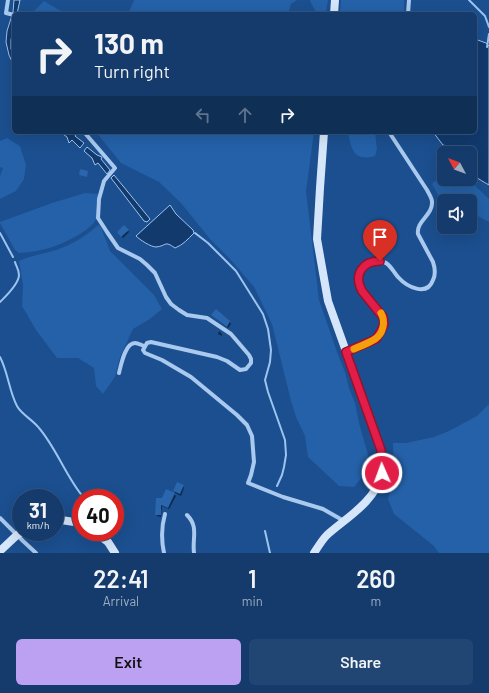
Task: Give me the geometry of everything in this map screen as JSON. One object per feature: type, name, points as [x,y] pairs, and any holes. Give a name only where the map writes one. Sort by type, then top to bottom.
[{"type":"street","points":[[8,0],[6,13],[12,14]]},
{"type":"street","points":[[334,12],[335,0]]},
{"type":"street","points":[[408,12],[409,0]]},
{"type":"street","points":[[86,134],[115,168],[104,181],[98,218],[118,248],[140,259],[155,273],[166,297],[171,304],[187,315],[207,318],[231,334],[249,355],[251,363],[246,369],[240,370],[227,361],[217,357],[151,342],[144,346]]},
{"type":"street","points":[[314,553],[325,537],[367,502],[378,485],[382,473],[381,450],[328,301],[317,239],[324,134]]},
{"type":"street","points":[[346,352],[376,339],[384,324],[381,314],[359,286],[358,277],[361,269],[372,262],[383,262],[391,268],[397,277],[409,286],[419,289],[430,286],[435,275],[434,266],[417,231],[432,207],[432,200],[428,190],[390,134]]},
{"type":"street","points":[[119,373],[127,348],[136,343],[144,346]]},
{"type":"street","points":[[144,346],[143,350],[145,353],[162,360],[191,377],[238,415],[247,425],[252,436],[254,462],[248,483],[282,497],[323,509],[345,521]]},
{"type":"street","points":[[164,553],[162,525],[165,514]]},
{"type":"street","points":[[187,515],[193,523],[194,553]]},
{"type":"street","points":[[0,518],[12,527]]},
{"type":"street","points":[[0,551],[12,540]]},
{"type":"street","points":[[26,541],[36,553]]},
{"type":"street","points":[[107,541],[115,553]]},
{"type":"shaded area","points":[[14,0],[20,0],[17,12],[13,12]]},
{"type":"shaded area","points":[[134,0],[297,0],[291,4],[289,12],[129,12]]},
{"type":"shaded area","points":[[310,0],[328,0],[326,12],[316,12]]},
{"type":"shaded area","points":[[341,0],[404,0],[404,12],[340,12]]},
{"type":"shaded area","points":[[44,1],[63,12],[33,12]]},
{"type":"shaded area","points":[[12,15],[12,62],[6,42],[7,31]]},
{"type":"shaded area","points":[[477,40],[486,43],[489,46],[489,185],[477,178],[477,146],[443,145],[435,134],[477,134]]},
{"type":"shaded area","points":[[63,134],[76,134],[75,136],[84,143],[80,148],[72,140],[69,143],[67,137]]},
{"type":"shaded area","points":[[98,134],[314,134],[306,191],[319,300],[355,403],[370,462],[364,475],[354,487],[339,486],[308,457],[305,436],[296,417],[291,401],[272,324],[254,287],[230,259],[210,239],[181,203],[159,182],[121,163]]},
{"type":"shaded area","points":[[348,134],[375,134],[377,149],[375,156],[358,156],[352,149]]},
{"type":"shaded area","points":[[7,138],[20,146],[26,165],[24,179],[16,191],[0,199],[0,176],[3,168],[0,167],[0,141]]},
{"type":"shaded area","points":[[87,147],[102,157],[101,159],[110,170],[107,174],[98,163],[95,165],[92,158],[84,151]]},
{"type":"shaded area","points":[[114,175],[150,219],[147,222],[144,221],[111,178]]},
{"type":"shaded area","points":[[437,179],[437,186],[475,186],[489,199],[489,222],[477,216],[477,194],[438,194],[432,184]]},
{"type":"shaded area","points":[[85,193],[99,194],[96,204],[96,219],[86,230],[62,243],[45,249],[19,253],[15,250],[0,222]]},
{"type":"shaded area","points":[[170,205],[176,214],[193,230],[194,233],[185,242],[175,248],[167,244],[156,247],[151,246],[136,236]]},
{"type":"shaded area","points":[[98,225],[101,227],[110,251],[154,295],[162,309],[150,319],[133,329],[120,357],[115,377],[103,394],[96,386],[94,368],[78,358],[57,358],[36,330],[22,306],[23,285],[19,261],[69,245]]},
{"type":"shaded area","points":[[489,404],[489,553],[439,553],[434,546],[394,514],[388,499],[394,476],[393,443],[406,443],[434,437],[449,431],[477,416]]},
{"type":"building","points":[[80,169],[88,171],[87,177],[79,175]]},
{"type":"building","points":[[124,225],[129,230],[121,237],[117,232]]},
{"type":"building","points":[[216,309],[230,321],[227,327],[211,315]]},
{"type":"building","points":[[177,482],[184,485],[180,494],[173,491]]},
{"type":"building","points":[[166,489],[175,493],[168,508],[161,505],[161,515],[155,515],[156,498],[162,498]]},
{"type":"waterway","points":[[469,0],[485,16],[489,27]]},
{"type":"waterway","points":[[487,47],[489,34]]},
{"type":"waterway","points":[[0,233],[13,257]]},
{"type":"waterway","points":[[195,233],[208,243],[236,271],[263,314],[268,329],[271,350],[270,362],[265,380],[285,440],[286,455],[282,475],[277,486]]},
{"type":"waterway","points":[[0,302],[12,290],[17,282],[19,271],[15,262]]},
{"type":"waterway","points":[[0,357],[17,406],[45,436],[77,489]]},
{"type":"waterway","points":[[265,531],[270,553]]},
{"type":"slow traffic","points":[[354,349],[376,339],[384,324],[381,313]]},
{"type":"route","points":[[380,261],[368,263],[361,269],[358,281],[362,291],[383,317],[384,324],[376,339],[346,352],[381,450],[382,473]]}]
